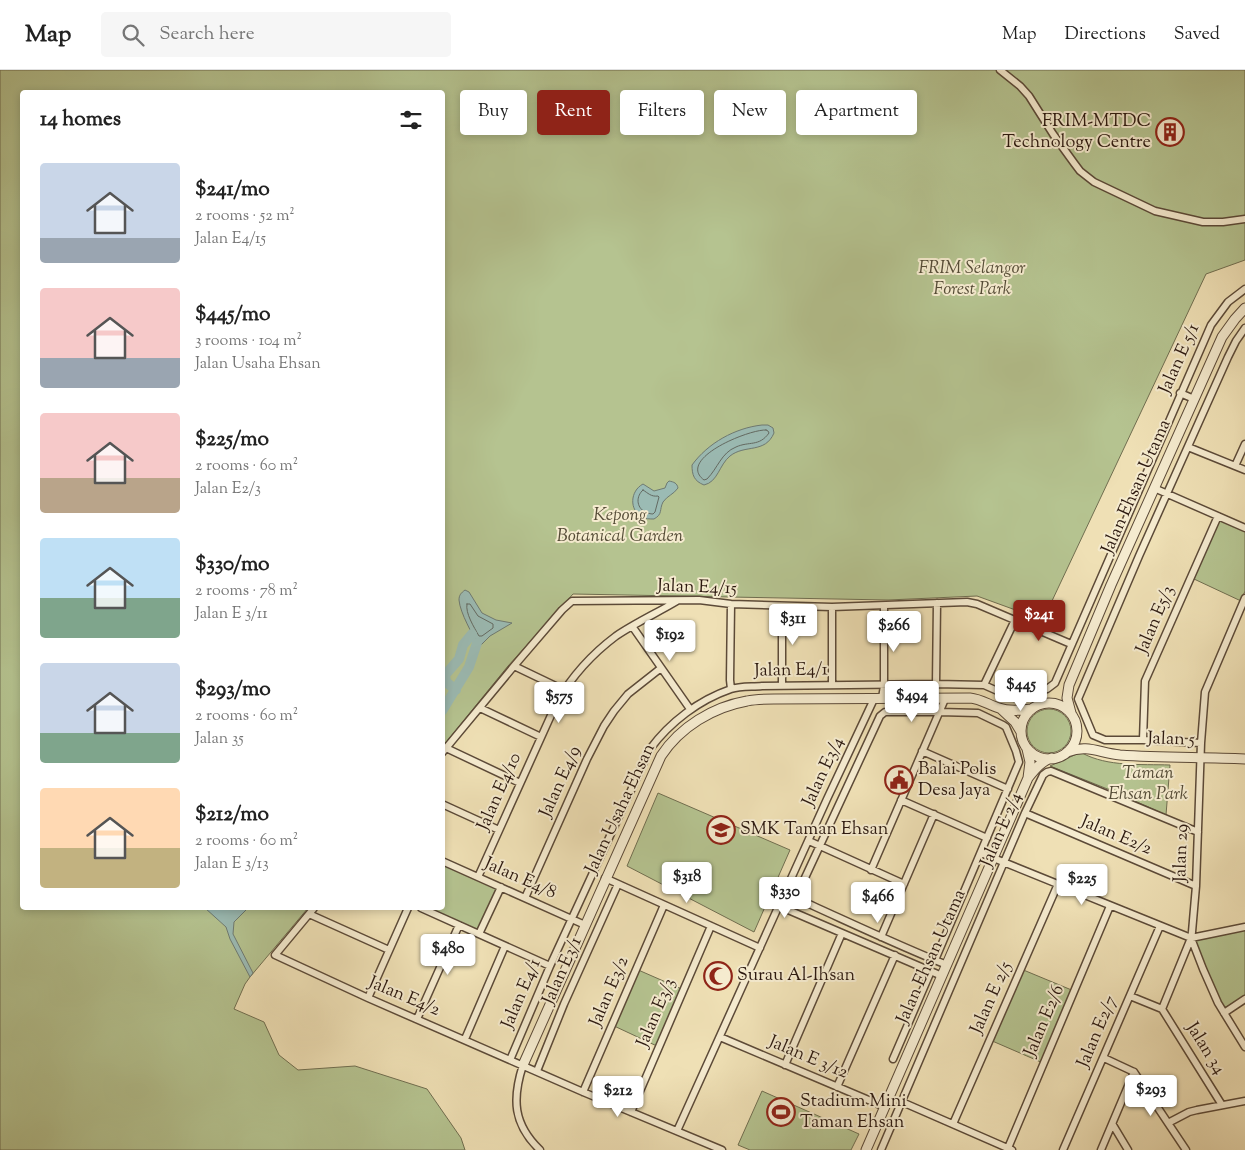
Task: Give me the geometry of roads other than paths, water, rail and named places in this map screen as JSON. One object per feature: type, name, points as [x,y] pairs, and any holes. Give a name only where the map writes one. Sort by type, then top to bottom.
[{"type":"street","points":[[1000,70],[1029,96],[1052,134],[1080,171],[1094,182],[1155,211],[1175,216],[1213,222],[1245,219]]},
{"type":"street","name":"Jalan E 5/1","points":[[984,685],[1019,699],[1055,684],[1180,393],[1211,326],[1228,302],[1245,289]]},
{"type":"street","name":"Jalan Ehsan Utama","points":[[1071,714],[1067,698],[1069,685],[1111,585],[1222,337],[1245,308]]},
{"type":"street","points":[[1200,743],[1105,740],[1094,735],[1078,699],[1232,347],[1244,333]]},
{"type":"street","points":[[1180,393],[1194,399]]},
{"type":"street","points":[[1235,466],[1245,444]]},
{"type":"street","points":[[1188,447],[1245,470]]},
{"type":"street","points":[[1154,488],[1245,528]]},
{"type":"street","name":"Jalan E5/3","points":[[1142,740],[1146,681],[1218,516]]},
{"type":"street","points":[[1100,580],[1111,585]]},
{"type":"street","name":"Jalan 29","points":[[1192,938],[1196,886],[1200,743],[1205,692],[1245,598]]},
{"type":"street","name":"Jalan E4/15","points":[[445,749],[562,610],[572,601],[699,600],[731,604],[832,607],[972,602],[1071,644]]},
{"type":"street","name":"Jalan E4/10","points":[[478,877],[557,702],[574,676],[594,654],[616,636],[678,601]]},
{"type":"street","points":[[936,684],[937,603]]},
{"type":"street","points":[[731,604],[731,689]]},
{"type":"street","points":[[782,606],[782,686]]},
{"type":"street","name":"Jalan E3/4","points":[[677,1131],[827,799],[884,686],[884,606]]},
{"type":"street","points":[[832,607],[832,686]]},
{"type":"street","points":[[984,685],[1015,620]]},
{"type":"street","points":[[632,626],[690,709]]},
{"type":"street","points":[[514,666],[564,690]]},
{"type":"street","name":"Jalan E4/9","points":[[525,898],[587,759],[604,726],[628,694],[661,668]]},
{"type":"street","name":"Jalan E4/1","points":[[510,1060],[550,966],[650,749],[690,709],[731,689],[762,686],[984,685]]},
{"type":"street","name":"Jalan Ehsan Utama","points":[[1050,702],[1062,694],[1069,685]]},
{"type":"street","name":"Jalan Usaha Ehsan","points":[[540,1150],[524,1130],[517,1110],[516,1089],[522,1065],[660,756],[686,728],[715,711],[748,700],[774,698],[976,699],[1001,709],[1019,711],[1031,709]]},
{"type":"street","points":[[871,870],[945,699]]},
{"type":"street","points":[[1077,731],[1074,742],[1067,752],[1062,756],[1052,758],[1038,757],[1032,753],[1027,748],[1021,732],[1025,717],[1031,709],[1050,702],[1059,704],[1071,714],[1077,731],[1086,743],[1096,750]]},
{"type":"street","points":[[480,708],[541,737]]},
{"type":"street","name":"Jalan Usaha Ehsan","points":[[1001,709],[1021,732]]},
{"type":"street","points":[[935,960],[1020,762],[1006,727],[978,714],[885,712],[880,716],[797,895],[800,900],[881,937],[935,960],[947,965]]},
{"type":"street","name":"Jalan Ehsan Utama","points":[[1027,748],[1030,759],[1028,778]]},
{"type":"street","points":[[650,749],[660,756]]},
{"type":"street","name":"Jalan 5","points":[[1067,752],[1077,749],[1096,750],[1118,755],[1245,759]]},
{"type":"street","points":[[445,750],[520,783]]},
{"type":"street","points":[[922,751],[1008,789]]},
{"type":"street","name":"Jalan Ehsan Utama","points":[[866,1150],[1028,778],[1039,765],[1052,758]]},
{"type":"street","name":"Jalan E 2/4","points":[[881,1150],[1043,775],[1051,771],[1060,774],[1198,832]]},
{"type":"street","points":[[901,800],[987,838]]},
{"type":"street","points":[[445,805],[499,830]]},
{"type":"street","name":"Jalan E2/2","points":[[1025,813],[1196,886]]},
{"type":"street","points":[[881,937],[934,814]]},
{"type":"street","points":[[809,841],[904,884]]},
{"type":"street","points":[[980,854],[1192,938],[1245,927]]},
{"type":"street","name":"Jalan E4/8","points":[[445,862],[585,925]]},
{"type":"street","points":[[605,878],[760,948]]},
{"type":"street","name":"Jalan E3/1","points":[[537,1071],[564,1004],[618,884]]},
{"type":"street","name":"Jalan E 2/5","points":[[953,1124],[1058,884]]},
{"type":"street","points":[[479,934],[501,887]]},
{"type":"street","name":"Jalan E3/2","points":[[583,1092],[664,905]]},
{"type":"street","points":[[779,906],[942,976]]},
{"type":"street","name":"Jalan E2/6","points":[[1010,1149],[1110,906]]},
{"type":"street","points":[[312,910],[309,914],[389,950]]},
{"type":"street","points":[[368,998],[407,910]]},
{"type":"street","points":[[425,910],[550,966]]},
{"type":"street","name":"Jalan E4/2","points":[[309,914],[275,955],[583,1092],[722,1150]]},
{"type":"street","points":[[417,1019],[459,925]]},
{"type":"street","name":"Jalan E3/3","points":[[631,1112],[711,926]]},
{"type":"street","name":"Jalan E2/7","points":[[1063,1150],[1160,926]]},
{"type":"street","points":[[785,1064],[842,933]]},
{"type":"street","points":[[1130,996],[1162,1009],[1192,938]]},
{"type":"street","points":[[1192,938],[1213,993],[1245,1047]]},
{"type":"street","points":[[464,1039],[505,946]]},
{"type":"street","points":[[837,1087],[894,955]]},
{"type":"street","points":[[893,1059],[931,971]]},
{"type":"street","points":[[1224,1013],[1245,999]]},
{"type":"street","name":"Jalan 34","points":[[1162,1009],[1222,1105]]},
{"type":"street","name":"Jalan E 3/12","points":[[720,1037],[885,1107]]},
{"type":"street","points":[[1104,1058],[1134,1072],[1186,1150]]},
{"type":"street","points":[[1101,1150],[1134,1072]]},
{"type":"street","points":[[1168,1123],[1189,1112],[1245,1101]]},
{"type":"street","points":[[902,1102],[1010,1149]]},
{"type":"street","points":[[1112,1125],[1128,1150]]},
{"type":"water","points":[[768,425],[773,428],[774,433],[770,440],[760,446],[736,452],[730,456],[709,483],[704,485],[696,480],[693,475],[692,465],[714,443],[742,429]]},
{"type":"water","points":[[669,481],[675,483],[678,488],[663,502],[659,515],[654,519],[649,519],[643,518],[638,514],[633,505],[633,500],[639,487],[643,484],[654,491],[665,488]]},
{"type":"water","points":[[465,590],[469,592],[482,613],[496,620],[512,623],[490,636],[479,647],[460,605],[459,597]]},
{"type":"water","points":[[207,910],[246,910],[234,922],[233,934],[253,973],[250,977],[230,939],[226,927]]},
{"type":"waterway","points":[[456,690],[446,682],[445,675],[459,659],[463,645],[472,634]]},
{"type":"waterway","points":[[445,706],[469,667],[477,643]]},
{"type":"place","name":"FRIM-MTDC Technology Centre","points":[[1170,132]]},
{"type":"place","name":"Balai Polis Desa Jaya","points":[[899,780]]},
{"type":"place","name":"SMK Taman Ehsan","points":[[721,830]]},
{"type":"place","name":"Surau Al-Ihsan","points":[[718,976]]},
{"type":"place","name":"Stadium Mini Taman Ehsan","points":[[781,1112]]},
{"type":"park label","name":"FRIM Selangor Forest Park","points":[[972,279]]},
{"type":"park label","name":"Kepong Botanical Garden","points":[[620,526]]},
{"type":"park label","name":"Taman Ehsan Park","points":[[1148,784]]}]
